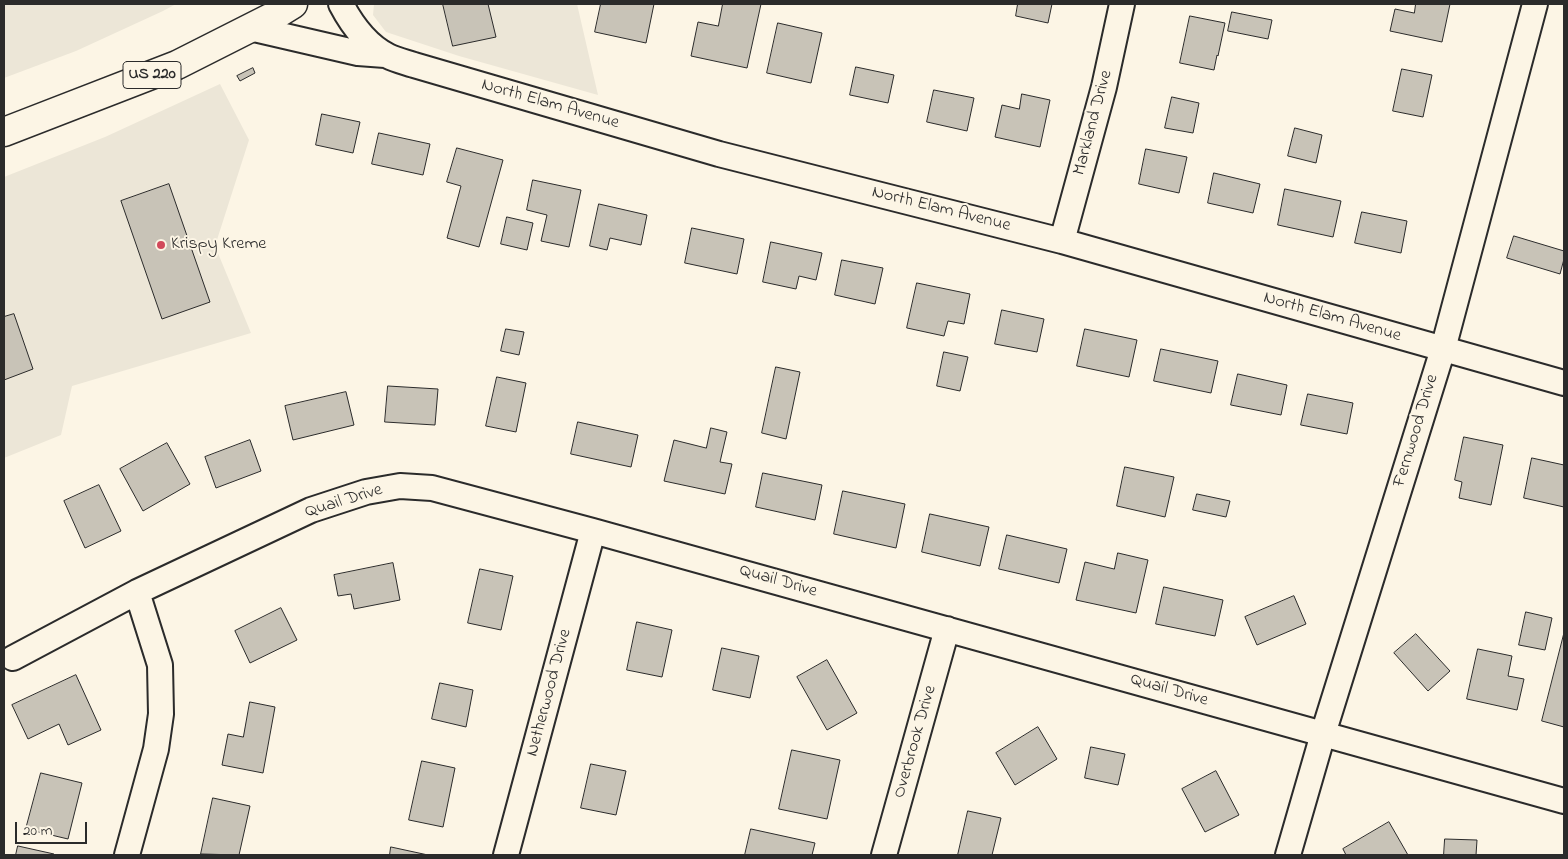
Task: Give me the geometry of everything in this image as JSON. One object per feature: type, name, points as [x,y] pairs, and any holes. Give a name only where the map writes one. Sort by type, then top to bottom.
[{"type":"main road","name":"US 220","points":[[4,132],[177,65],[293,4]]},
{"type":"street","name":"North Elam Avenue","points":[[341,4],[364,40],[387,55],[414,66],[719,154],[1062,240],[1564,383]]},
{"type":"street","name":"Markland Drive","points":[[1062,240],[1104,87],[1122,4]]},
{"type":"street","name":"Fernwood Drive","points":[[1288,855],[1323,734],[1443,349],[1535,4]]},
{"type":"street","points":[[250,28],[358,53],[387,55]]},
{"type":"street","name":"Quail Drive","points":[[13,658],[136,592],[311,510],[366,492],[400,486],[432,488],[1564,801]]},
{"type":"street","name":"Netherwood Drive","points":[[506,855],[593,531]]},
{"type":"street","points":[[127,855],[156,749],[161,714],[160,665],[136,592]]},
{"type":"street","name":"Overbrook Drive","points":[[884,855],[947,629]]},
{"type":"shaded area","points":[[4,4],[176,4],[76,51],[4,78]]},
{"type":"shaded area","points":[[374,4],[577,4],[598,95],[459,56],[386,32],[373,15]]},
{"type":"shaded area","points":[[220,84],[249,140],[215,246],[251,333],[72,386],[61,435],[4,458],[4,177],[105,137]]},
{"type":"building","points":[[443,4],[488,4],[496,37],[453,46]]},
{"type":"building","points":[[601,4],[654,4],[646,43],[595,32]]},
{"type":"building","points":[[723,4],[761,4],[747,68],[691,56],[698,22],[718,26]]},
{"type":"building","points":[[1018,4],[1052,4],[1048,23],[1016,16]]},
{"type":"building","points":[[1416,4],[1450,4],[1442,42],[1390,31],[1395,9],[1414,13]]},
{"type":"building","points":[[1232,12],[1272,20],[1268,39],[1228,31]]},
{"type":"building","points":[[1190,16],[1225,23],[1214,70],[1180,63]]},
{"type":"building","points":[[778,23],[822,33],[811,83],[767,73]]},
{"type":"building","points":[[856,67],[894,75],[888,103],[850,95]]},
{"type":"building","points":[[253,68],[255,73],[240,81],[237,76]]},
{"type":"building","points":[[1402,69],[1432,75],[1423,117],[1393,111]]},
{"type":"building","points":[[934,90],[974,98],[967,131],[927,122]]},
{"type":"building","points":[[1022,94],[1050,100],[1040,147],[995,137],[1002,105],[1019,109]]},
{"type":"building","points":[[1172,97],[1199,103],[1193,133],[1165,128]]},
{"type":"building","points":[[322,114],[360,122],[353,153],[316,145]]},
{"type":"building","points":[[1295,128],[1322,135],[1316,163],[1288,156]]},
{"type":"building","points":[[379,133],[430,144],[423,175],[372,164]]},
{"type":"building","points":[[457,148],[503,160],[479,247],[447,238],[461,186],[447,182]]},
{"type":"building","points":[[1146,149],[1187,157],[1179,193],[1139,184]]},
{"type":"building","points":[[1214,173],[1260,184],[1253,213],[1208,203]]},
{"type":"building","points":[[533,180],[581,190],[569,247],[541,241],[547,215],[527,210]]},
{"type":"building","points":[[169,184],[210,302],[162,319],[121,201]]},
{"type":"building","points":[[1285,189],[1341,201],[1333,237],[1278,225]]},
{"type":"building","points":[[599,204],[647,215],[641,245],[610,238],[607,250],[590,246]]},
{"type":"building","points":[[1362,212],[1407,221],[1401,253],[1355,243]]},
{"type":"building","points":[[507,217],[533,223],[527,250],[501,244]]},
{"type":"building","points":[[692,228],[744,239],[737,274],[685,263]]},
{"type":"building","points":[[1514,236],[1564,251],[1560,274],[1507,258]]},
{"type":"building","points":[[771,242],[822,253],[816,280],[799,276],[796,289],[763,282]]},
{"type":"building","points":[[842,260],[883,268],[875,304],[835,295]]},
{"type":"building","points":[[917,283],[970,294],[964,324],[948,321],[944,336],[907,328]]},
{"type":"building","points":[[1002,310],[1044,319],[1037,352],[995,344]]},
{"type":"building","points":[[14,314],[33,369],[4,380],[4,317]]},
{"type":"building","points":[[506,329],[524,332],[519,355],[501,351]]},
{"type":"building","points":[[1085,329],[1137,340],[1129,377],[1077,366]]},
{"type":"building","points":[[1161,349],[1218,361],[1211,393],[1154,381]]},
{"type":"building","points":[[944,352],[968,357],[960,391],[937,386]]},
{"type":"building","points":[[776,367],[800,372],[786,439],[762,433]]},
{"type":"building","points":[[1238,374],[1287,385],[1281,415],[1231,405]]},
{"type":"building","points":[[497,377],[526,383],[516,432],[486,426]]},
{"type":"building","points":[[388,386],[438,389],[435,425],[385,422]]},
{"type":"building","points":[[346,392],[354,425],[293,440],[285,406]]},
{"type":"building","points":[[1308,394],[1353,403],[1347,434],[1301,425]]},
{"type":"building","points":[[578,422],[638,435],[631,467],[571,454]]},
{"type":"building","points":[[711,428],[727,432],[720,462],[732,464],[725,494],[664,481],[674,440],[706,448]]},
{"type":"building","points":[[1464,437],[1503,445],[1491,505],[1459,498],[1462,482],[1455,480]]},
{"type":"building","points":[[250,440],[261,471],[216,488],[205,457]]},
{"type":"building","points":[[167,443],[190,484],[143,511],[120,469]]},
{"type":"building","points":[[1532,458],[1564,465],[1564,507],[1524,498]]},
{"type":"building","points":[[1125,467],[1174,477],[1165,517],[1117,506]]},
{"type":"building","points":[[763,473],[822,485],[815,520],[756,507]]},
{"type":"building","points":[[99,485],[121,531],[85,548],[64,501]]},
{"type":"building","points":[[843,491],[905,504],[896,548],[834,534]]},
{"type":"building","points":[[1197,494],[1230,501],[1226,517],[1193,510]]},
{"type":"building","points":[[930,514],[989,527],[980,566],[922,552]]},
{"type":"building","points":[[1007,535],[1067,549],[1059,583],[999,569]]},
{"type":"building","points":[[1118,553],[1148,560],[1136,613],[1076,600],[1085,562],[1114,569]]},
{"type":"building","points":[[393,563],[400,600],[354,609],[351,594],[338,596],[334,575]]},
{"type":"building","points":[[480,569],[513,576],[501,630],[468,623]]},
{"type":"building","points":[[1164,587],[1223,600],[1215,636],[1156,624]]},
{"type":"building","points":[[1294,596],[1306,624],[1257,645],[1245,617]]},
{"type":"building","points":[[281,608],[297,640],[250,663],[235,631]]},
{"type":"building","points":[[1526,612],[1552,618],[1545,650],[1519,645]]},
{"type":"building","points":[[637,622],[672,630],[662,677],[627,670]]},
{"type":"building","points":[[1564,633],[1564,727],[1542,721]]},
{"type":"building","points":[[1416,634],[1450,671],[1428,691],[1394,653]]},
{"type":"building","points":[[722,648],[759,656],[750,698],[713,690]]},
{"type":"building","points":[[1478,649],[1512,656],[1508,676],[1524,679],[1517,710],[1467,699]]},
{"type":"building","points":[[827,660],[857,713],[827,730],[797,677]]},
{"type":"building","points":[[76,675],[101,730],[68,745],[59,724],[28,739],[12,705]]},
{"type":"building","points":[[440,683],[473,690],[466,727],[432,719]]},
{"type":"building","points":[[250,702],[275,707],[263,773],[222,765],[228,734],[243,737]]},
{"type":"building","points":[[1038,727],[1057,759],[1015,785],[996,753]]},
{"type":"building","points":[[1091,747],[1125,754],[1118,785],[1085,778]]},
{"type":"building","points":[[792,750],[840,760],[827,819],[779,809]]},
{"type":"building","points":[[422,761],[455,768],[443,827],[409,820]]},
{"type":"building","points":[[591,764],[626,771],[616,815],[581,808]]},
{"type":"building","points":[[1216,771],[1239,815],[1205,832],[1182,789]]},
{"type":"building","points":[[41,773],[82,783],[68,839],[26,829]]},
{"type":"building","points":[[213,798],[250,806],[239,855],[201,854]]},
{"type":"building","points":[[968,811],[1001,818],[992,855],[958,855]]},
{"type":"building","points":[[1389,822],[1408,855],[1346,855],[1343,849]]},
{"type":"building","points":[[751,829],[815,843],[812,855],[745,855]]},
{"type":"building","points":[[1445,839],[1477,840],[1476,855],[1444,855]]},
{"type":"building","points":[[18,846],[54,854],[16,855]]},
{"type":"building","points":[[391,847],[428,855],[390,855]]},
{"type":"place","name":"Krispy Kreme","points":[[161,245]]}]
